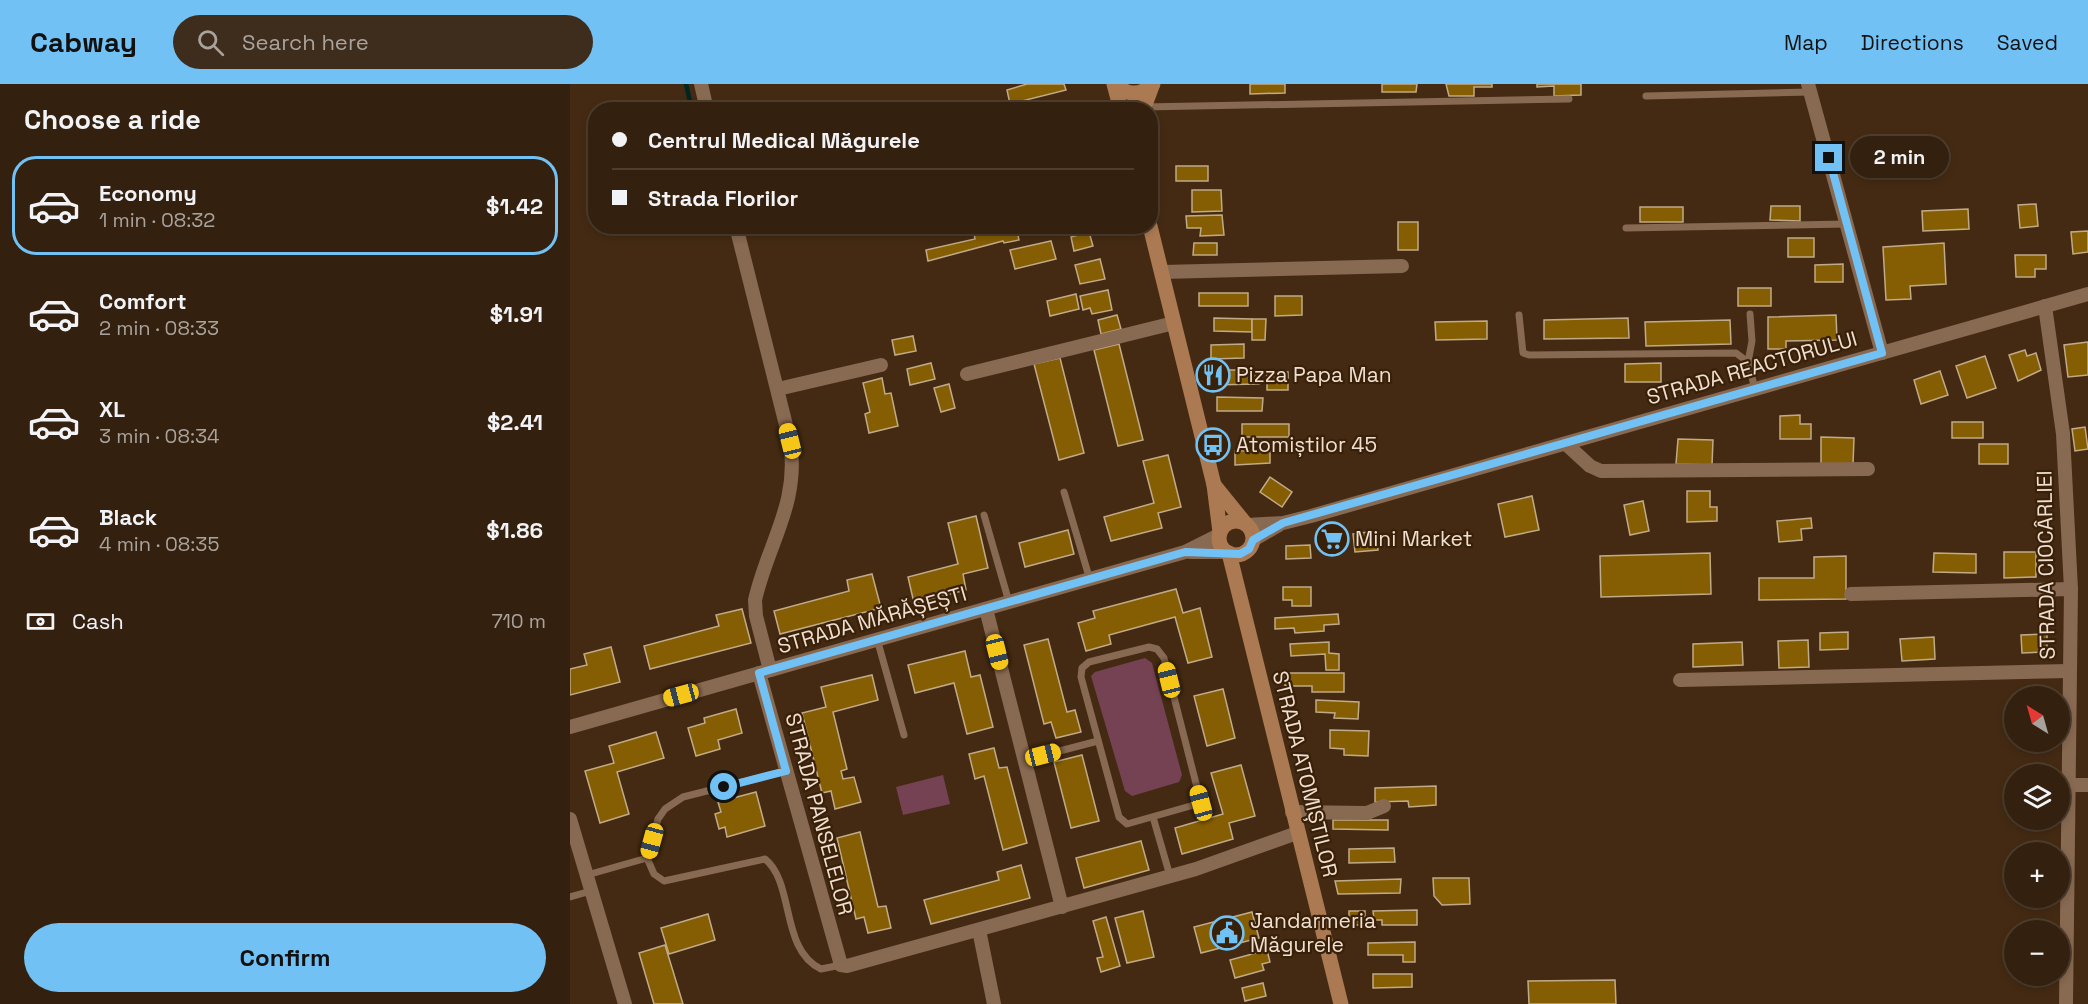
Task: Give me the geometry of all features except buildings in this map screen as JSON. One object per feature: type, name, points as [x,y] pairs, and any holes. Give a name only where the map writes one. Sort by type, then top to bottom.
[{"type":"main road","points":[[1115,84],[1128,93],[1136,93],[1152,85]]},
{"type":"main road","points":[[1115,84],[1119,102]]},
{"type":"main road","points":[[1146,102],[1152,85]]},
{"type":"main road","points":[[1152,234],[1214,485],[1220,544],[1228,552],[1236,555],[1249,546],[1252,532],[1214,485]]},
{"type":"main road","points":[[1220,534],[1231,521],[1246,524]]},
{"type":"main road","name":"STRADA ATOMIȘTILOR","points":[[1238,589],[1249,546]]},
{"type":"main road","name":"STRADA ATOMIȘTILOR","points":[[1228,552],[1341,1004]]},
{"type":"street","points":[[701,84],[705,102]]},
{"type":"street","points":[[1809,88],[1882,353]]},
{"type":"street","name":"STRADA PANSELELOR","points":[[738,234],[790,441],[793,476],[787,508],[755,600],[756,616],[765,672],[786,771],[841,965]]},
{"type":"street","points":[[1162,272],[1402,266]]},
{"type":"street","name":"STRADA REACTORULUI","points":[[1246,524],[1283,523],[2088,294]]},
{"type":"street","name":"STRADA CIOCÂRLIEI","points":[[2045,306],[2063,434],[2070,589],[2069,764]]},
{"type":"street","points":[[967,374],[1174,323]]},
{"type":"street","points":[[778,389],[881,366]]},
{"type":"street","points":[[1566,444],[1590,466],[1601,471],[1868,469]]},
{"type":"street","name":"STRADA REACTORULUI","points":[[1249,546],[1283,523]]},
{"type":"street","name":"STRADA MĂRĂȘEȘTI","points":[[570,727],[1185,552],[1220,534]]},
{"type":"street","name":"STRADA MĂRĂȘEȘTI","points":[[1185,552],[1228,552]]},
{"type":"street","points":[[1851,594],[2070,589]]},
{"type":"street","points":[[986,609],[1062,907]]},
{"type":"street","points":[[1680,680],[2069,671]]},
{"type":"street","points":[[2070,785],[2088,785]]},
{"type":"street","points":[[1292,812],[1367,813],[1384,806]]},
{"type":"street","points":[[570,819],[625,1004]]},
{"type":"street","name":"STRADA CIOCÂRLIEI","points":[[2066,1004],[2068,830]]},
{"type":"street","points":[[841,965],[847,966],[1170,876],[1297,833]]},
{"type":"street","points":[[980,930],[994,1004]]},
{"type":"lane","points":[[1646,96],[1809,88]]},
{"type":"lane","points":[[1158,108],[1569,99]]},
{"type":"lane","points":[[1626,228],[1848,224]]},
{"type":"lane","points":[[1750,314],[1752,341],[1748,362],[1755,390]]},
{"type":"lane","points":[[1519,315],[1521,347],[1523,353],[1529,355],[1736,353],[1748,362]]},
{"type":"lane","points":[[1064,492],[1090,580]]},
{"type":"lane","points":[[984,515],[1009,603]]},
{"type":"lane","points":[[877,639],[904,735]]},
{"type":"lane","points":[[1149,647],[1156,649],[1164,658],[1201,803],[1127,824],[1119,817],[1098,741],[1081,677],[1082,668],[1089,662],[1149,647]]},
{"type":"lane","points":[[1025,760],[1098,741]]},
{"type":"lane","points":[[786,771],[674,802],[658,819],[647,858],[654,874],[664,881],[765,859],[775,872],[804,957],[821,969],[841,965]]},
{"type":"lane","points":[[1153,817],[1170,876]]},
{"type":"lane","points":[[587,875],[647,858]]},
{"type":"lane","points":[[570,897],[591,891]]},
{"type":"shaded area","points":[[1145,658],[1152,663],[1182,775],[1179,782],[1132,796],[1125,791],[1091,676],[1095,672]]},
{"type":"shaded area","points":[[943,775],[950,804],[903,815],[896,787]]},
{"type":"waterway","points":[[686,84],[690,102]]},
{"type":"place","name":"Pizza Papa Man","points":[[1213,375]]},
{"type":"place","name":"Atomiștilor 45","points":[[1213,445]]},
{"type":"place","name":"Mini Market","points":[[1332,539]]},
{"type":"place","name":"Jandarmeria Măgurele","points":[[1227,933]]},
{"type":"route","points":[[724,787],[786,771],[759,673],[1185,552],[1227,552],[1236,555],[1244,553],[1252,545],[1253,540],[1283,523],[1882,353],[1829,158]]}]
